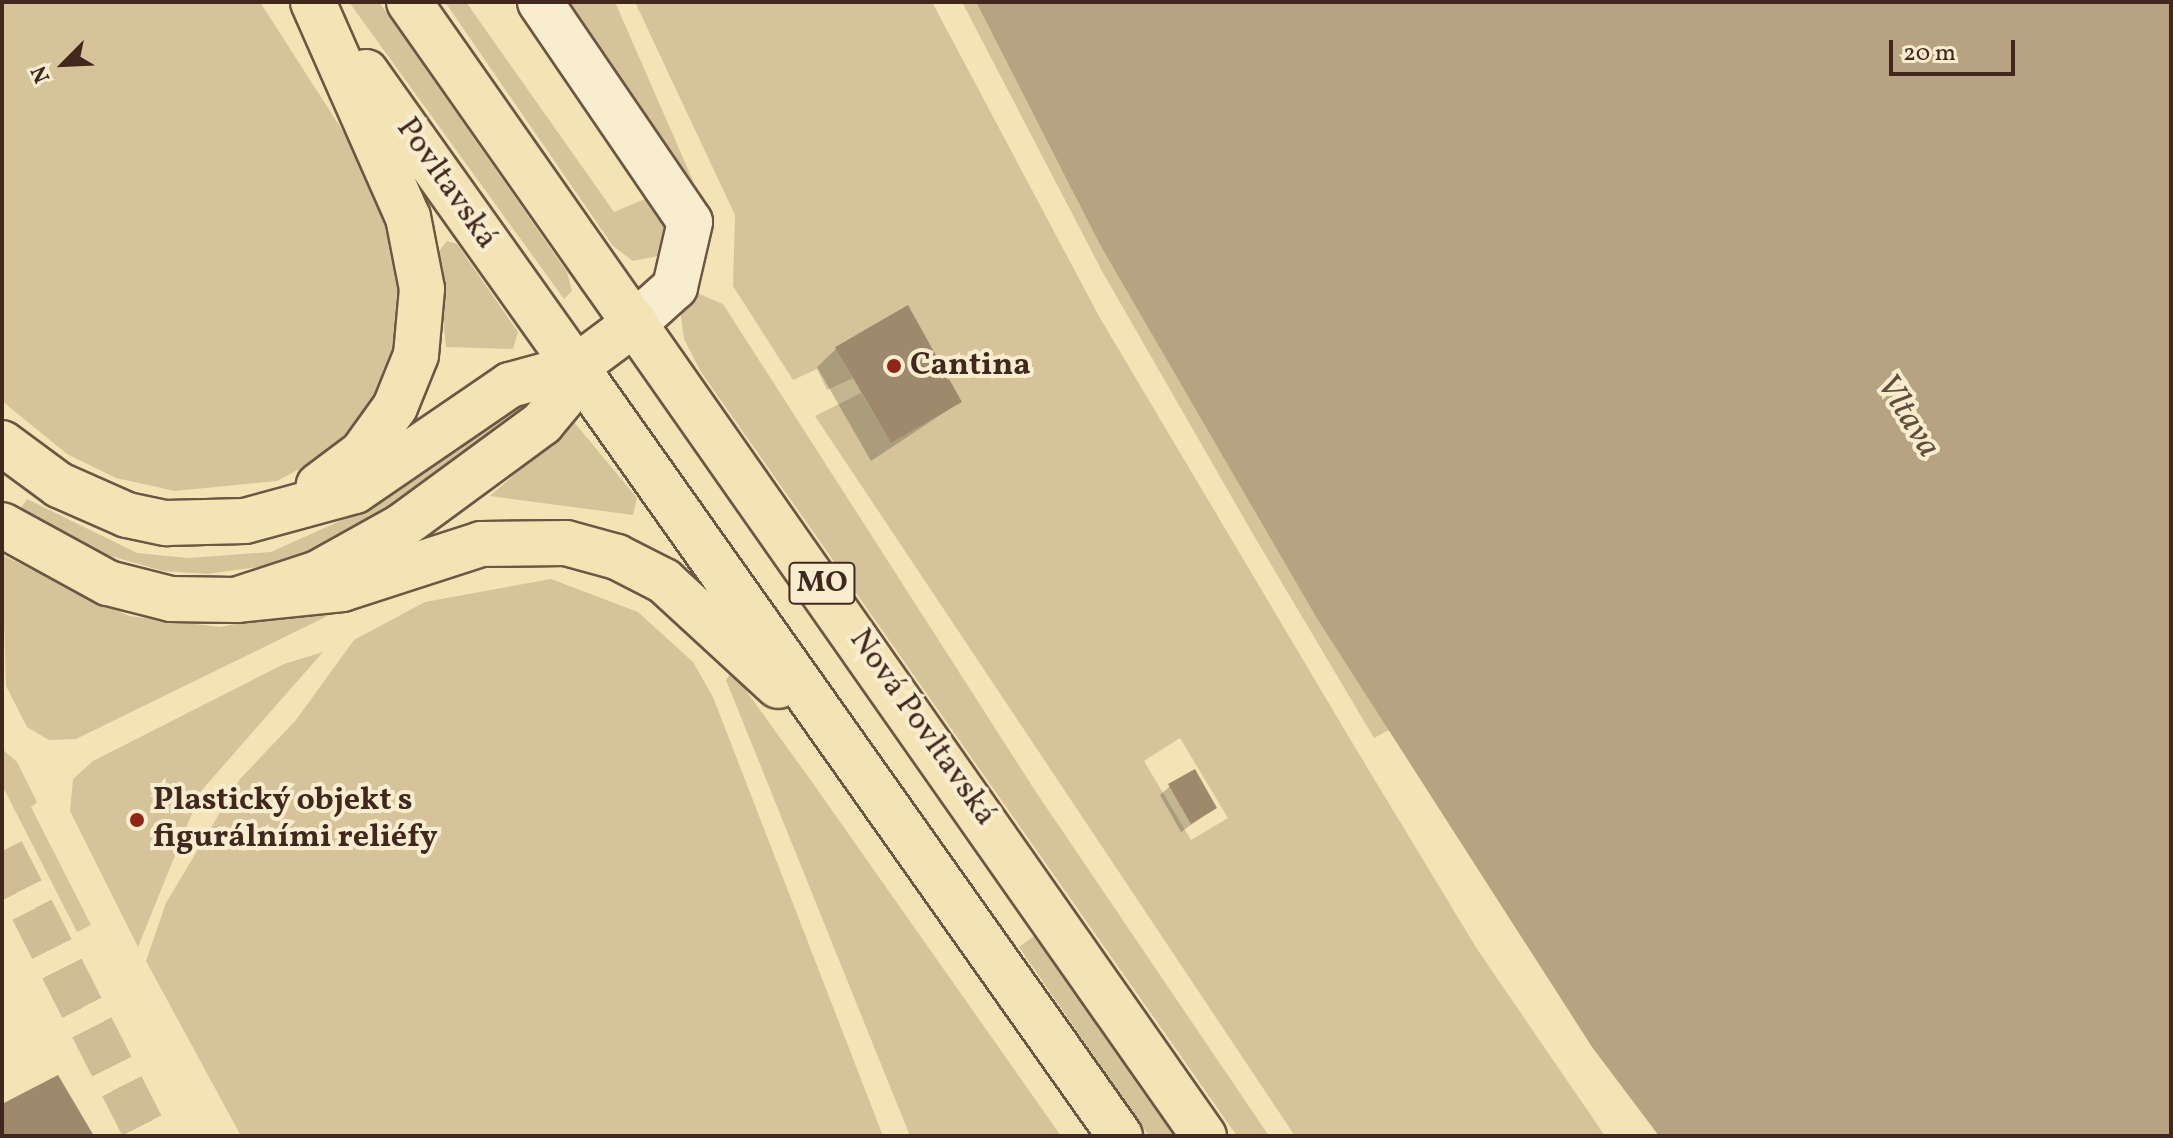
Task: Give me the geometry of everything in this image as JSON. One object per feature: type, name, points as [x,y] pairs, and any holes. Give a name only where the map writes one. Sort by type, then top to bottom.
[{"type":"main road","name":"Povltavská","points":[[315,2],[576,367]]},
{"type":"main road","points":[[245,521],[306,493],[362,453],[395,407],[422,324],[418,253],[408,217],[315,2]]},
{"type":"main road","name":"MO","points":[[409,2],[635,323]]},
{"type":"main road","points":[[2,443],[59,485],[127,515],[166,523],[245,521],[355,491],[510,385],[576,367],[635,323]]},
{"type":"main road","name":"Nová Povltavská","points":[[635,323],[1204,1136]]},
{"type":"main road","points":[[236,600],[318,573],[402,526],[542,423],[567,393],[576,367]]},
{"type":"main road","name":"MO","points":[[576,367],[1120,1136]]},
{"type":"main road","points":[[2,525],[108,583],[171,599],[236,600],[342,589],[481,544],[537,541],[596,550],[643,567],[688,599],[860,766]]},
{"type":"lane","points":[[540,2],[690,222],[675,287],[635,323]]},
{"type":"shaded area","points":[[2,2],[260,2],[362,161],[391,224],[403,284],[398,345],[375,398],[333,451],[277,481],[175,491],[116,478],[67,454],[2,401]]},
{"type":"shaded area","points":[[349,2],[379,2],[567,272],[572,291],[564,299]]},
{"type":"shaded area","points":[[445,2],[466,2],[614,212],[645,199],[667,217],[666,249],[658,256],[633,261],[613,246]]},
{"type":"shaded area","points":[[566,2],[615,2],[694,183]]},
{"type":"shaded area","points":[[635,2],[932,2],[1100,318],[1477,949],[1605,1136],[1295,1136],[815,416],[861,393],[891,443],[962,402],[908,306],[836,346],[853,378],[827,390],[817,369],[793,380],[733,286],[735,215]],"holes":[[[1180,738],[1228,818],[1191,840],[1144,761]]]},
{"type":"shaded area","points":[[962,2],[976,2],[1099,243],[1389,730],[1374,738],[1250,529],[1102,271]]},
{"type":"shaded area","points":[[447,241],[457,244],[518,332],[513,349],[446,347],[436,255]]},
{"type":"shaded area","points":[[690,290],[723,304],[1036,792],[1269,1136],[1237,1136],[701,372],[684,339],[681,316]]},
{"type":"shaded area","points":[[533,390],[543,398],[366,529],[287,563],[207,574],[163,571],[100,553],[21,508],[27,499],[137,553],[188,558],[271,552],[351,516]]},
{"type":"shaded area","points":[[574,422],[637,498],[633,515],[490,496]]},
{"type":"shaded area","points":[[2,555],[129,616],[220,627],[360,600],[76,739],[49,740],[27,727],[6,686]]},
{"type":"shaded area","points":[[551,579],[638,612],[693,662],[713,697],[883,1136],[241,1136],[146,961],[166,903],[240,779],[296,720],[354,640],[425,602]]},
{"type":"shaded area","points":[[323,652],[201,791],[138,947],[70,811],[73,779],[93,761],[284,664]]},
{"type":"shaded area","points":[[732,671],[1061,1136],[910,1136],[726,680]]},
{"type":"shaded area","points":[[2,749],[17,762],[37,802],[31,807],[91,925],[77,932],[2,785]]},
{"type":"shaded area","points":[[1034,936],[1175,1136],[1149,1136],[1019,947]]},
{"type":"water","name":"Vltava","points":[[976,2],[2171,2],[2171,1136],[1659,1136],[1592,1047],[1318,620],[1099,243]]},
{"type":"building","name":"Cantina","points":[[908,305],[962,402],[891,443],[835,347]]},
{"type":"building","points":[[1195,769],[1217,808],[1191,824],[1168,784]]},
{"type":"building","points":[[58,1075],[94,1136],[2,1136],[2,1104]]},
{"type":"tunnel","points":[[2,851],[147,1136]]},
{"type":"place","name":"Cantina","points":[[894,366]]},
{"type":"place","name":"Plastický objekt s figurálními reliéfy","points":[[137,820]]}]
